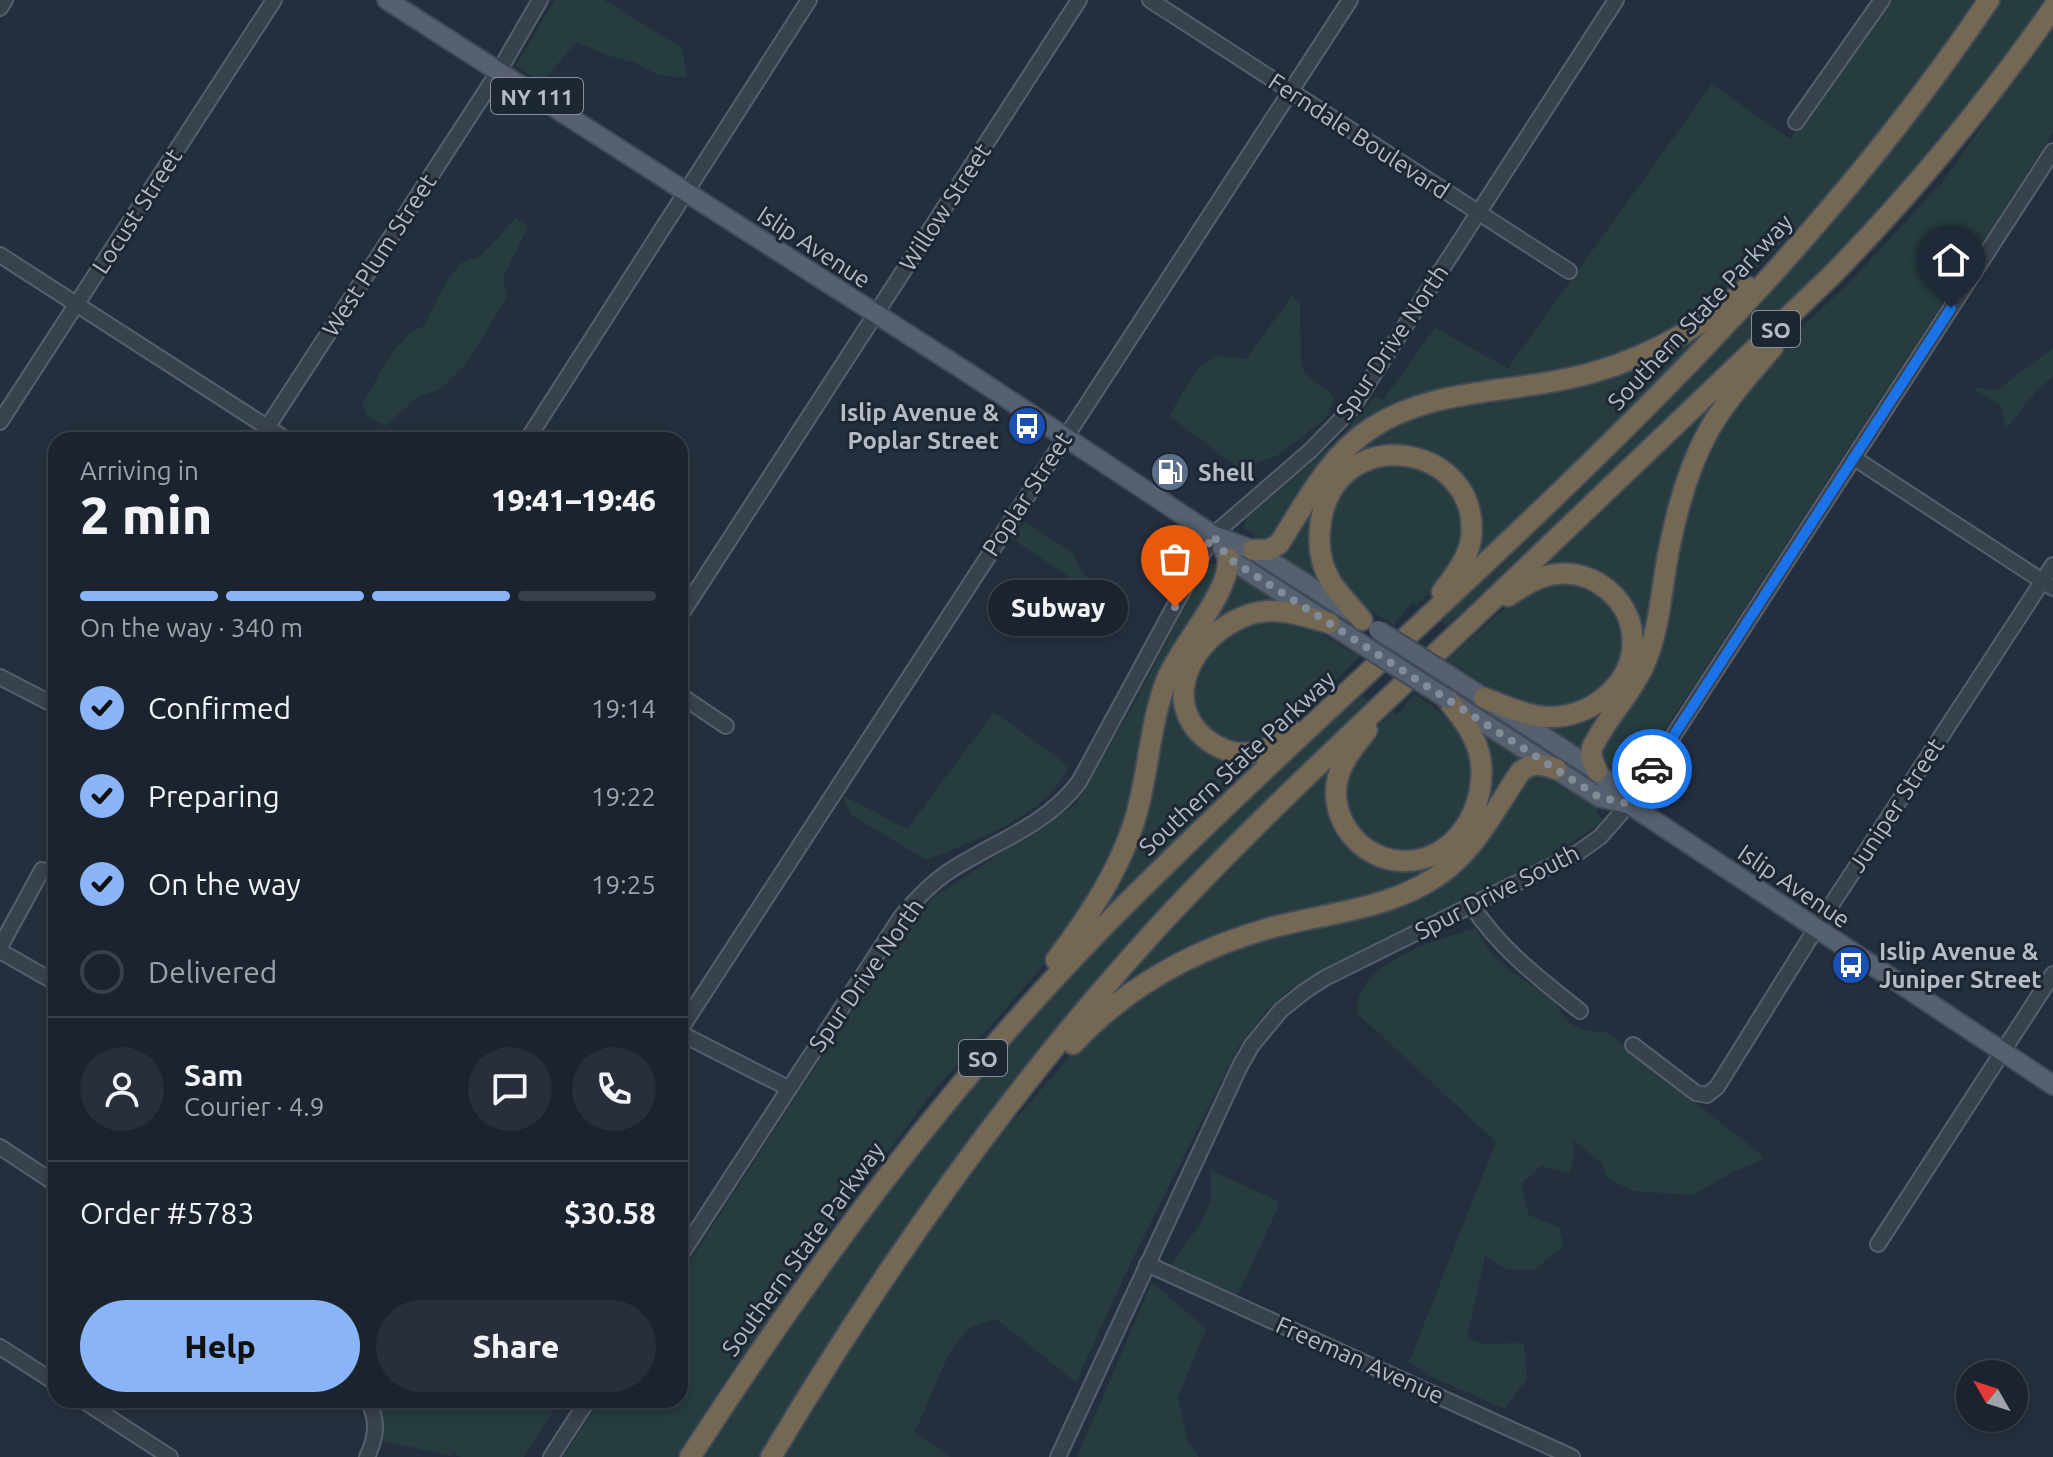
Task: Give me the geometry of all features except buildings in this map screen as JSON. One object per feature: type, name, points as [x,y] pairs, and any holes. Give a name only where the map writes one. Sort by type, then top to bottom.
[{"type":"highway","name":"Southern State Parkway","points":[[690,1457],[798,1295],[855,1216],[991,1049],[1109,922],[1644,411],[1762,288],[1921,96],[1989,0]]},
{"type":"highway","name":"SO","points":[[771,1457],[862,1312],[977,1147],[1091,1004],[1156,929],[1295,785],[1831,276],[1897,208],[1952,144],[2007,74],[2053,8]]},
{"type":"highway","points":[[1253,550],[1268,550],[1279,544],[1321,477],[1346,448],[1372,427],[1406,410],[1441,399],[1566,379],[1648,354],[1718,313],[1811,232]]},
{"type":"highway","points":[[1597,771],[1591,755],[1592,748],[1631,691],[1645,664],[1655,633],[1678,506],[1691,468],[1710,428],[1831,276]]},
{"type":"highway","points":[[1365,630],[1331,582],[1322,562],[1318,541],[1327,499],[1339,480],[1358,464],[1379,455],[1400,454],[1420,458],[1439,467],[1466,498],[1471,518],[1471,540],[1463,564],[1408,637]]},
{"type":"highway","points":[[991,1049],[1074,936],[1103,891],[1124,848],[1140,803],[1166,682],[1224,584],[1229,571],[1228,558]]},
{"type":"highway","points":[[1468,623],[1521,587],[1560,573],[1599,583],[1615,596],[1626,614],[1632,633],[1631,655],[1623,676],[1611,693],[1594,706],[1576,714],[1553,717],[1533,715],[1484,698]]},
{"type":"highway","points":[[1329,623],[1269,611],[1248,615],[1226,625],[1207,641],[1194,660],[1185,681],[1184,701],[1190,720],[1202,735],[1218,748],[1235,753],[1253,753],[1273,746],[1332,708]]},
{"type":"highway","points":[[1397,690],[1346,759],[1338,778],[1340,817],[1350,834],[1365,849],[1382,859],[1405,861],[1425,858],[1446,848],[1473,816],[1480,795],[1480,755],[1473,736],[1447,699]]},
{"type":"highway","points":[[977,1147],[1082,1034],[1114,1005],[1151,979],[1231,941],[1397,898],[1426,884],[1450,867],[1473,843],[1521,771],[1540,763],[1556,769]]},
{"type":"main road","name":"Islip Avenue","points":[[387,0],[1065,436],[1213,535],[1253,550],[1365,630],[1447,699],[1599,797],[1629,804]]},
{"type":"main road","name":"Islip Avenue","points":[[1213,535],[1228,558],[1329,623],[1365,630],[1444,672],[1597,771],[1629,804],[2053,1085]]},
{"type":"street","points":[[0,8],[5,0]]},
{"type":"street","name":"Locust Street","points":[[0,422],[274,0]]},
{"type":"street","name":"West Plum Street","points":[[264,432],[499,71],[540,0]]},
{"type":"street","points":[[532,432],[809,0]]},
{"type":"street","name":"Willow Street","points":[[688,604],[1079,0]]},
{"type":"street","name":"Ferndale Boulevard","points":[[1150,0],[1569,271]]},
{"type":"street","name":"Poplar Street","points":[[688,1019],[1350,0]]},
{"type":"street","name":"Spur Drive North","points":[[688,1244],[915,900],[952,870],[1040,821],[1061,804],[1079,782],[1213,535],[1311,450],[1352,408],[1616,0]]},
{"type":"street","points":[[1796,122],[1882,0]]},
{"type":"street","name":"Spur Drive South","points":[[1058,1457],[1252,1045],[1281,1010],[1325,978],[1579,852],[1600,837],[1629,804],[2053,151]]},
{"type":"street","points":[[0,255],[260,432]]},
{"type":"street","points":[[1854,458],[2048,585]]},
{"type":"street","name":"Juniper Street","points":[[1633,1045],[1696,1093],[1707,1095],[1717,1087],[1815,930],[2048,585],[2053,565]]},
{"type":"street","points":[[0,677],[48,702]]},
{"type":"street","points":[[688,700],[726,726]]},
{"type":"street","points":[[42,870],[0,949],[48,978]]},
{"type":"street","points":[[1472,906],[1517,961],[1580,1011]]},
{"type":"street","points":[[1878,1244],[2053,974]]},
{"type":"street","points":[[688,1035],[788,1088]]},
{"type":"street","points":[[0,1147],[48,1179]]},
{"type":"street","name":"Freeman Avenue","points":[[1147,1264],[1572,1457]]},
{"type":"street","points":[[0,1347],[48,1378]]},
{"type":"street","points":[[94,1408],[170,1457]]},
{"type":"street","points":[[367,1457],[377,1429],[372,1408]]},
{"type":"street","points":[[551,1457],[583,1408]]},
{"type":"green space","points":[[555,0],[604,0],[682,48],[687,78],[658,75],[636,63],[576,42],[541,84],[516,65]]},
{"type":"green space","points":[[1886,0],[1975,0],[1920,80],[1836,187],[1733,293],[1694,321],[1613,361],[1367,424],[1269,544],[1243,528],[1248,517],[1343,435],[1375,396],[1383,400],[1435,328],[1508,368],[1712,84],[1790,139]]},
{"type":"green space","points":[[1999,0],[2045,0],[2027,30],[1947,136],[1873,223],[1447,626],[1439,618],[1639,426],[1767,293],[1828,224],[1887,153]]},
{"type":"green space","points":[[2053,25],[2053,133],[1693,687],[1634,775],[1628,778],[1595,756],[1624,708],[1675,534],[1712,437],[1770,358],[1856,276],[1943,181]]},
{"type":"green space","points":[[516,218],[528,226],[503,278],[507,298],[465,365],[441,389],[419,396],[385,426],[367,416],[362,404],[392,353],[411,332],[424,326],[446,282],[461,263],[481,256]]},
{"type":"green space","points":[[1292,296],[1300,304],[1301,361],[1305,374],[1335,397],[1325,419],[1277,456],[1240,469],[1169,416],[1197,369],[1215,356],[1246,359]]},
{"type":"green space","points":[[1697,332],[1700,338],[1602,439],[1471,561],[1475,516],[1408,450],[1328,482],[1348,453],[1416,411],[1550,388]]},
{"type":"green space","points":[[2053,348],[2053,377],[2037,390],[2006,429],[2000,405],[1972,388],[1997,390]]},
{"type":"green space","points":[[1713,402],[1717,408],[1647,634],[1584,750],[1577,750],[1536,721],[1559,724],[1632,661],[1620,600],[1546,571],[1543,564]]},
{"type":"green space","points":[[1405,459],[1449,485],[1462,510],[1463,539],[1459,557],[1446,577],[1417,605],[1412,602],[1393,625],[1370,610],[1333,576],[1325,526],[1351,475]]},
{"type":"green space","points":[[1328,482],[1322,577],[1316,580],[1277,557]]},
{"type":"green space","points":[[1025,522],[1073,553],[1082,572],[1133,620],[1011,538]]},
{"type":"green space","points":[[1207,564],[1214,564],[1223,571],[1197,613],[1120,845],[1053,954],[927,1099],[830,1230],[723,1384],[677,1457],[563,1457],[595,1408],[688,1408],[688,1264],[900,936],[934,897],[1076,804],[1134,704]]},
{"type":"green space","points":[[1234,576],[1247,576],[1287,608],[1206,632],[1185,729],[1250,760],[1253,765],[1104,911],[1099,906],[1165,699]]},
{"type":"green space","points":[[1565,581],[1589,589],[1611,605],[1620,627],[1624,650],[1617,673],[1600,695],[1557,712],[1511,702],[1447,660],[1523,591]]},
{"type":"green space","points":[[1263,617],[1306,625],[1360,657],[1277,736],[1254,747],[1212,741],[1188,701],[1191,671],[1210,643]]},
{"type":"green space","points":[[1360,693],[1368,700],[1165,904],[1069,1011],[1024,1067],[894,1246],[759,1457],[700,1457],[855,1232],[956,1103],[1102,944]]},
{"type":"green space","points":[[1415,694],[1440,712],[1465,742],[1475,767],[1475,787],[1462,820],[1437,845],[1422,853],[1386,855],[1370,845],[1344,819],[1346,764],[1361,742],[1393,711],[1397,715]]},
{"type":"green space","points":[[994,712],[1069,766],[1058,784],[1026,813],[986,835],[926,860],[851,815],[842,795],[907,829]]},
{"type":"green space","points":[[1489,731],[1526,754],[1524,760],[1473,832],[1430,875],[1127,989],[1122,984],[1216,877],[1328,765],[1332,769],[1330,797],[1334,824],[1348,847],[1372,862],[1404,868],[1473,823],[1479,738]]},
{"type":"green space","points":[[1539,769],[1598,808],[1596,812],[1602,819],[1599,824],[1575,841],[1494,886],[1287,992],[1266,1011],[1240,1044],[1132,1260],[1076,1382],[996,1319],[969,1328],[949,1353],[915,1432],[951,1457],[782,1457],[904,1264],[991,1143],[1080,1044],[1129,1001],[1242,942],[1423,891],[1525,772]]},
{"type":"green space","points":[[1476,929],[1500,962],[1518,977],[1554,998],[1567,1021],[1580,1029],[1606,1031],[1765,1158],[1693,1195],[1633,1191],[1607,1178],[1601,1162],[1572,1140],[1574,1154],[1570,1173],[1541,1166],[1521,1184],[1529,1215],[1559,1227],[1564,1245],[1535,1270],[1506,1269],[1485,1256],[1467,1338],[1483,1344],[1524,1343],[1527,1378],[1505,1409],[1434,1378],[1409,1362],[1496,1142],[1358,1014],[1360,996],[1368,981],[1382,968],[1420,947]]},
{"type":"green space","points":[[1211,1170],[1276,1200],[1279,1205],[1237,1297],[1169,1267],[1203,1220],[1211,1199]]},
{"type":"green space","points":[[1152,1282],[1206,1329],[1178,1398],[1188,1443],[1199,1457],[1077,1457]]},
{"type":"green space","points":[[379,1408],[555,1408],[524,1457],[461,1457],[452,1452],[451,1456],[380,1440]]},
{"type":"way so far","points":[[1175,607],[1213,535],[1228,558],[1599,797],[1629,804],[1652,769]]},
{"type":"place","name":"Islip Avenue & Poplar Street","points":[[1027,426]]},
{"type":"place","name":"Shell","points":[[1170,472]]},
{"type":"place","name":"Subway","points":[[1175,607]]},
{"type":"place","name":"Islip Avenue & Juniper Street","points":[[1851,965]]},
{"type":"route","points":[[1652,769],[1951,308]]}]
